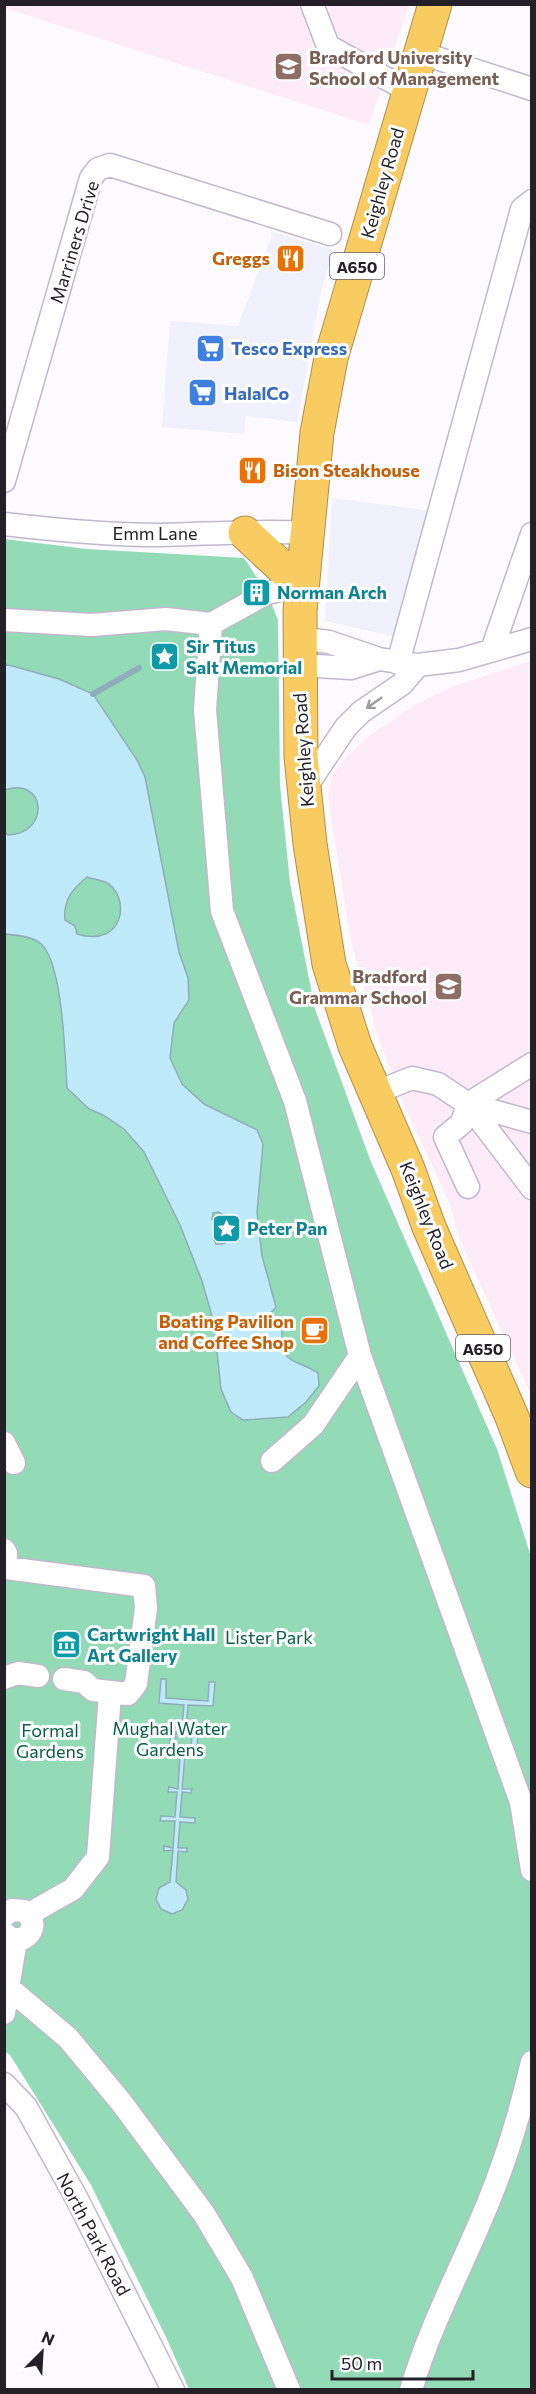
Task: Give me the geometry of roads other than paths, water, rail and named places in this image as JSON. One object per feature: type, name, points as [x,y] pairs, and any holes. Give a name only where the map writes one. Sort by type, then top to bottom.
[{"type":"highway","name":"Keighley Road","points":[[435,4],[331,358],[317,434],[301,585],[299,652],[301,757],[310,844],[329,964],[355,1046],[408,1168],[429,1227],[512,1417],[531,1471]]},
{"type":"highway","points":[[246,532],[301,585]]},
{"type":"street","points":[[312,4],[328,46],[409,91]]},
{"type":"street","points":[[421,53],[531,89]]},
{"type":"street","name":"Marriners Drive","points":[[4,481],[91,178],[98,169],[110,165],[330,234]]},
{"type":"street","points":[[304,788],[346,727],[362,712],[402,684],[398,663],[522,209],[531,201]]},
{"type":"street","name":"Emm Lane","points":[[4,524],[96,533],[159,535],[246,532],[306,533]]},
{"type":"street","points":[[492,650],[531,534]]},
{"type":"street","points":[[4,620],[92,625],[166,619],[211,624],[267,593],[301,585]]},
{"type":"street","points":[[211,624],[204,710],[222,911],[295,1101],[360,1356],[521,1802],[531,1870]]},
{"type":"street","points":[[299,652],[329,642],[398,663],[459,660],[531,639]]},
{"type":"street","points":[[468,1187],[445,1137],[462,1123],[468,1104],[531,1064]]},
{"type":"street","points":[[375,1093],[412,1078],[438,1084],[468,1104],[531,1122]]},
{"type":"street","points":[[468,1104],[531,1188]]},
{"type":"street","points":[[272,1461],[313,1425],[360,1356]]},
{"type":"street","points":[[4,1550],[6,1568],[144,1586],[147,1608],[136,1684],[128,1694],[93,1690],[84,1682],[64,1679]]},
{"type":"street","points":[[4,1678],[18,1673],[38,1676]]},
{"type":"street","points":[[4,2013],[11,1921],[73,1888],[98,1857],[110,1693]]},
{"type":"street","points":[[7,1986],[68,2038],[121,2102],[204,2214],[242,2278],[288,2390]]},
{"type":"street","points":[[411,2390],[435,2322],[489,2202],[510,2144],[531,2062]]},
{"type":"street","name":"North Park Road","points":[[4,2084],[26,2107],[173,2390]]},
{"type":"water","points":[[5,664],[59,679],[93,694],[137,760],[145,777],[179,952],[188,978],[189,1000],[174,1023],[170,1058],[182,1084],[204,1104],[257,1130],[263,1144],[257,1212],[262,1256],[276,1307],[268,1316],[282,1331],[286,1356],[318,1373],[319,1386],[306,1402],[288,1417],[243,1420],[231,1412],[221,1389],[214,1323],[202,1281],[180,1225],[144,1152],[124,1129],[89,1109],[67,1088],[64,1033],[58,988],[48,953],[40,943],[32,939],[5,934],[5,832],[8,835],[22,832],[31,825],[37,816],[38,806],[29,791],[19,788],[5,790]],"holes":[[[87,877],[105,882],[113,888],[120,908],[119,918],[114,927],[106,934],[93,937],[77,934],[75,926],[65,920],[67,901],[77,886]],[[218,1212],[232,1219],[236,1233],[223,1244],[216,1244],[213,1238],[218,1225],[212,1220],[213,1213]]]},
{"type":"water","points":[[161,1679],[166,1679],[166,1698],[208,1701],[209,1682],[215,1682],[213,1706],[188,1705],[186,1728],[198,1729],[197,1756],[185,1755],[182,1789],[192,1789],[191,1793],[182,1792],[180,1817],[195,1818],[195,1823],[180,1822],[178,1848],[187,1848],[187,1852],[178,1851],[176,1882],[186,1890],[188,1899],[182,1910],[172,1914],[161,1909],[156,1899],[159,1888],[170,1882],[173,1850],[164,1851],[164,1846],[173,1848],[175,1821],[160,1821],[161,1816],[175,1817],[177,1792],[168,1792],[169,1787],[178,1789],[180,1755],[169,1754],[171,1727],[182,1727],[184,1705],[159,1703]],"holes":[[[176,1732],[192,1733],[191,1750],[175,1749]]]},
{"type":"waterway","points":[[93,694],[139,668]]},
{"type":"place","name":"Bradford University School of Management","points":[[288,67]]},
{"type":"place","name":"Greggs","points":[[291,258]]},
{"type":"place","name":"Tesco Express","points":[[210,348]]},
{"type":"place","name":"HalalCo","points":[[203,393]]},
{"type":"place","name":"Bison Steakhouse","points":[[252,470]]},
{"type":"place","name":"Norman Arch","points":[[256,592]]},
{"type":"place","name":"Sir Titus Salt Memorial","points":[[165,656]]},
{"type":"place","name":"Bradford Grammar School","points":[[448,986]]},
{"type":"place","name":"Peter Pan","points":[[226,1228]]},
{"type":"place","name":"Boating Pavilion and Coffee Shop","points":[[315,1331]]},
{"type":"place","name":"Cartwright Hall Art Gallery","points":[[66,1644]]},
{"type":"park label","name":"Lister Park","points":[[269,1637]]},
{"type":"park label","name":"Mughal Water Gardens","points":[[170,1738]]},
{"type":"park label","name":"Formal Gardens","points":[[50,1740]]}]
